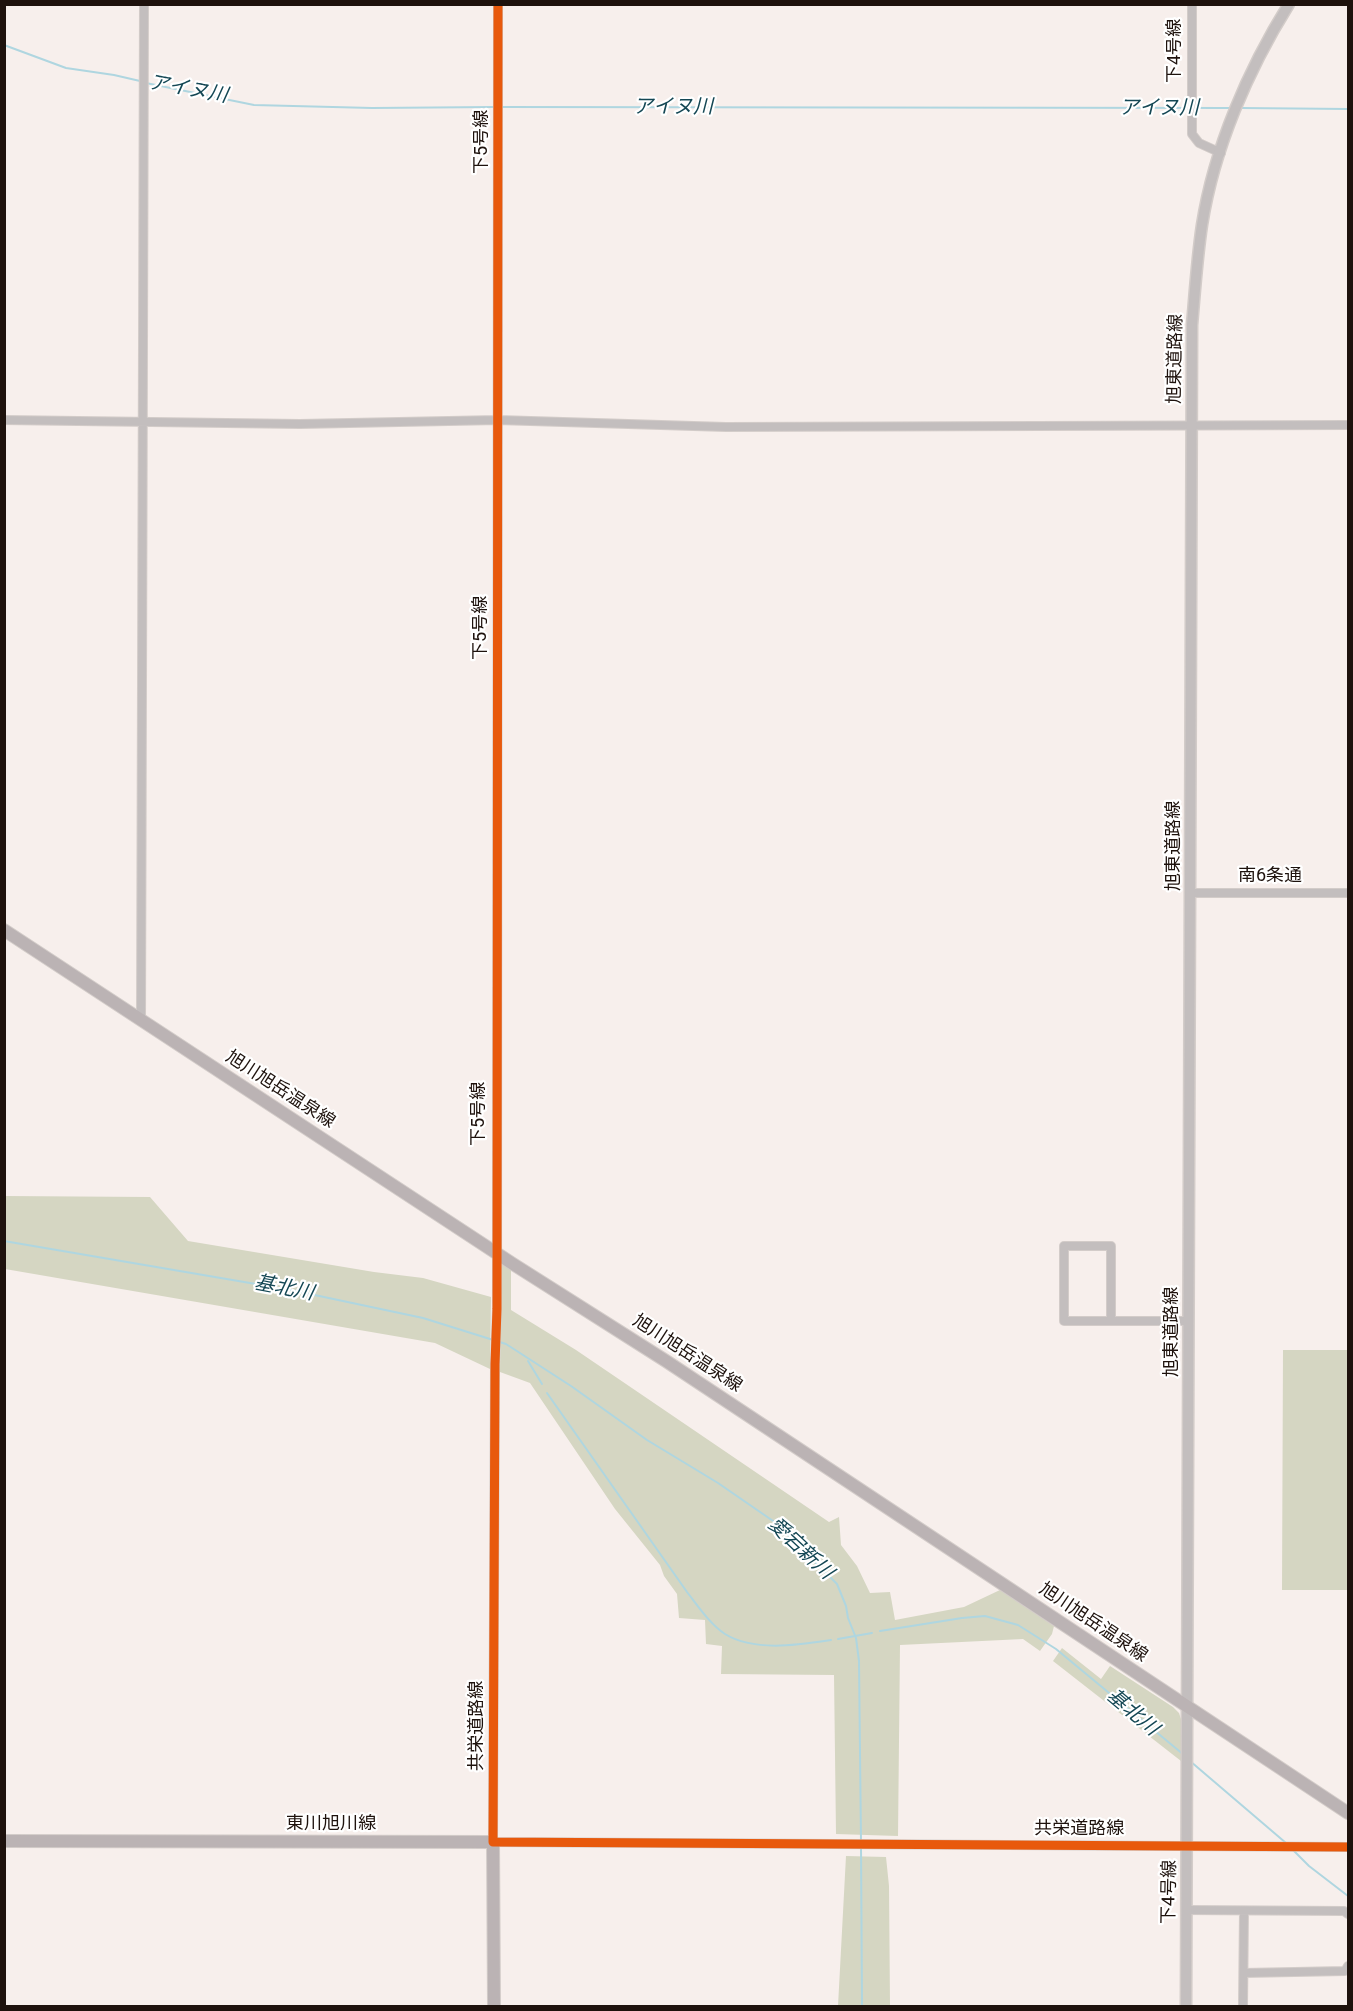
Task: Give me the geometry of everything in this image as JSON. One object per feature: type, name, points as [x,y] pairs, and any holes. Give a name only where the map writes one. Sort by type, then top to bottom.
[{"type":"main road","name":"旭川旭岳温泉線","points":[[4,930],[666,1361],[1348,1813]]},
{"type":"main road","name":"東川旭川線","points":[[4,1841],[493,1842]]},
{"type":"main road","points":[[493,1842],[494,2007]]},
{"type":"street","points":[[141,1020],[144,4]]},
{"type":"street","name":"下5号線","points":[[496,1252],[498,4]]},
{"type":"street","name":"下4号線","points":[[1192,4],[1192,134],[1199,143],[1221,153]]},
{"type":"street","name":"旭東道路線","points":[[1187,1705],[1192,325],[1202,223],[1221,153],[1257,60],[1289,4]]},
{"type":"street","points":[[4,420],[300,424],[498,420],[726,427],[1348,425]]},
{"type":"street","name":"南6条通","points":[[1191,893],[1348,893]]},
{"type":"street","points":[[1111,1321],[1111,1246],[1064,1246],[1065,1322],[1188,1321]]},
{"type":"street","name":"共栄道路線","points":[[496,1252],[493,1842],[1348,1846]]},
{"type":"street","name":"下4号線","points":[[1186,2007],[1187,1705]]},
{"type":"street","points":[[1186,1910],[1344,1911],[1348,1914]]},
{"type":"street","points":[[1243,2007],[1244,1911]]},
{"type":"street","points":[[1244,1974],[1345,1971],[1348,1966]]},
{"type":"green space","points":[[5,1196],[150,1197],[188,1241],[423,1278],[491,1297],[490,1369],[435,1343],[5,1269]]},
{"type":"green space","points":[[501,1259],[511,1265],[511,1310],[576,1350],[829,1522],[839,1517],[841,1545],[857,1566],[870,1593],[890,1592],[895,1620],[964,1607],[1000,1590],[1054,1626],[1052,1634],[1040,1651],[1023,1639],[900,1645],[898,1836],[836,1834],[834,1675],[721,1674],[722,1646],[706,1644],[705,1620],[679,1618],[677,1594],[664,1576],[660,1565],[615,1509],[530,1383],[500,1372]]},
{"type":"green space","points":[[1283,1350],[1348,1350],[1348,1590],[1282,1590]]},
{"type":"green space","points":[[1062,1648],[1101,1679],[1110,1666],[1173,1707],[1181,1719],[1181,1761],[1053,1661]]},
{"type":"green space","points":[[846,1856],[886,1857],[889,1886],[890,2006],[838,2006]]},
{"type":"waterway","name":"アイヌ川","points":[[4,45],[66,68],[140,81]]},
{"type":"waterway","name":"アイヌ川","points":[[146,83],[254,105],[372,108],[494,107]]},
{"type":"waterway","name":"アイヌ川","points":[[500,107],[1232,108]]},
{"type":"waterway","name":"アイヌ川","points":[[1241,108],[1348,109]]},
{"type":"waterway","name":"愛宕新川","points":[[4,1241],[291,1290],[423,1318],[506,1344],[571,1386],[647,1440],[718,1483],[776,1523],[837,1584],[856,1638],[859,1661],[861,1842]]},
{"type":"waterway","name":"基北川","points":[[528,1361],[542,1384]]},
{"type":"waterway","name":"基北川","points":[[547,1393],[687,1592],[714,1625],[737,1640],[763,1645],[791,1645],[831,1640]]},
{"type":"waterway","name":"基北川","points":[[880,1631],[985,1616],[1018,1625],[1056,1649],[1184,1755]]},
{"type":"waterway","name":"愛宕新川","points":[[838,1639],[872,1633]]},
{"type":"waterway","name":"基北川","points":[[1190,1761],[1286,1843]]},
{"type":"waterway","name":"愛宕新川","points":[[861,1847],[862,2006]]},
{"type":"waterway","name":"基北川","points":[[1292,1849],[1309,1866],[1348,1896]]},
{"type":"cycle path","points":[[498,4],[497,1309],[493,1842],[1348,1847]]}]
